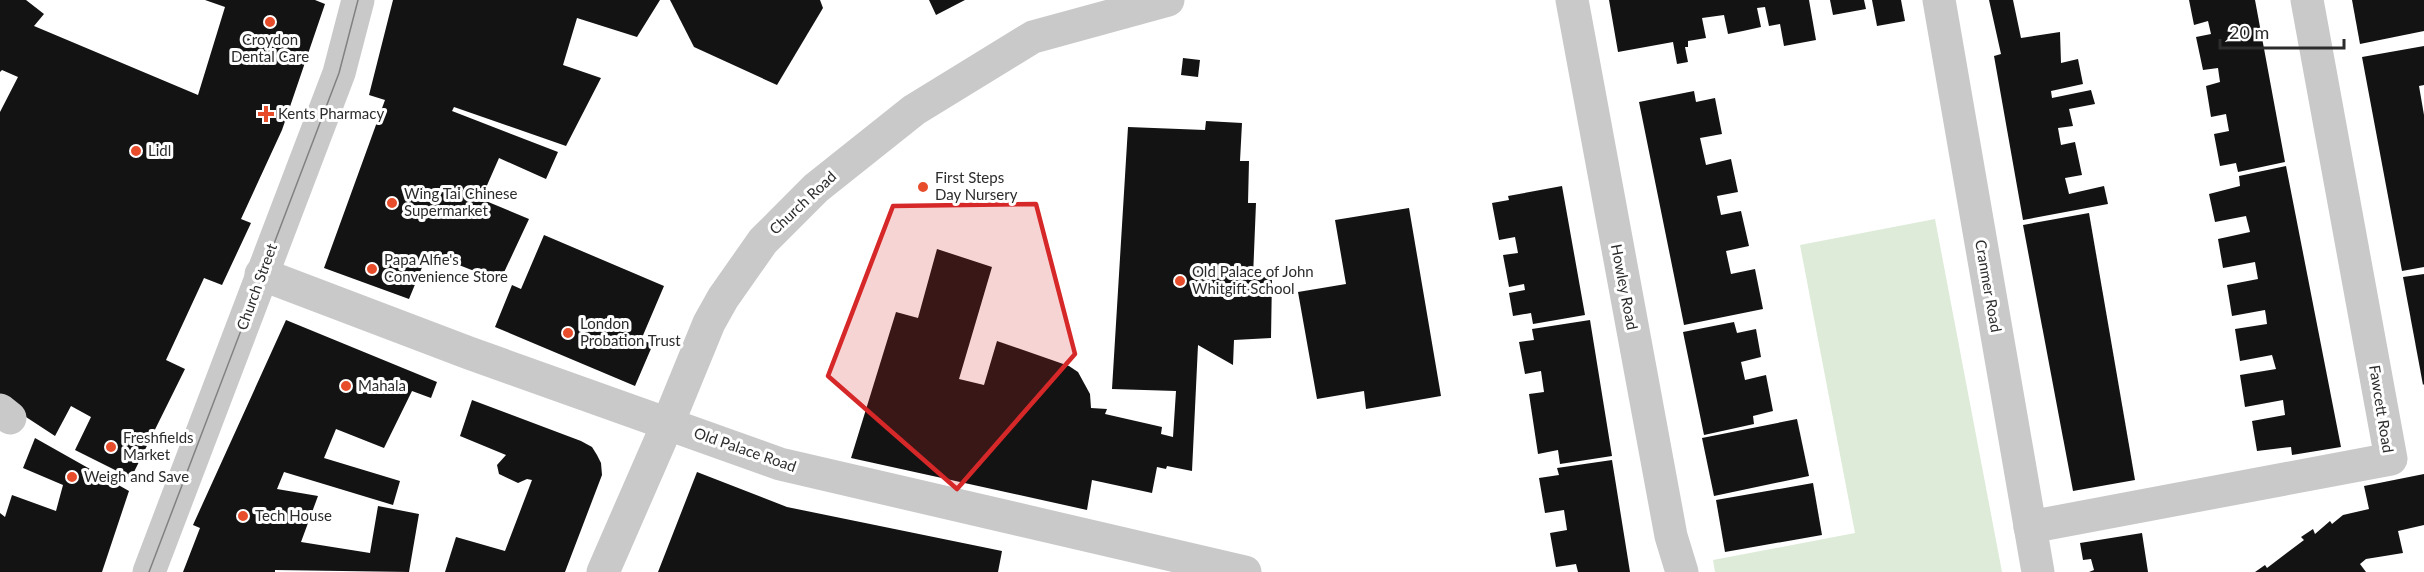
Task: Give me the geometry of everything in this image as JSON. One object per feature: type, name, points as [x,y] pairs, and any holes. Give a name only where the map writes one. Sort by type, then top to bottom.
[{"type":"street","name":"Church Street","points":[[149,572],[339,73],[358,0]]},
{"type":"street","name":"Church Road","points":[[603,572],[709,323],[723,298],[763,241],[816,188],[914,110],[1033,38],[1168,0]]},
{"type":"street","name":"Howley Road","points":[[1572,0],[1667,512],[1682,572]]},
{"type":"street","name":"Cranmer Road","points":[[1939,0],[2038,572]]},
{"type":"street","name":"Fawcett Road","points":[[2030,527],[2391,459],[2307,0]]},
{"type":"street","name":"Old Palace Road","points":[[261,273],[469,353],[780,464],[1245,572]]},
{"type":"highlighted area","points":[[1036,204],[1075,354],[957,489],[828,376],[893,206]]},
{"type":"green space","points":[[1935,219],[2002,572],[1715,572],[1713,560],[1855,533],[1800,245]]},
{"type":"building","points":[[0,0],[26,0],[44,14],[34,26],[198,95],[225,7],[205,0],[315,0],[325,4],[282,130],[241,219],[251,223],[222,285],[204,278],[166,360],[185,369],[131,478],[75,450],[91,417],[71,406],[55,436],[0,400],[0,112],[18,77],[2,70],[0,72]]},
{"type":"building","points":[[393,0],[660,0],[637,37],[577,18],[563,65],[601,78],[566,146],[454,107],[452,111],[558,152],[546,179],[499,158],[481,199],[529,219],[500,281],[428,253],[409,299],[324,268],[385,100],[369,95]]},
{"type":"building","points":[[670,0],[820,0],[823,8],[777,85],[694,47]]},
{"type":"building","points":[[929,0],[965,0],[936,15]]},
{"type":"building","points":[[1609,0],[1809,0],[1816,40],[1784,46],[1780,24],[1769,26],[1765,7],[1757,8],[1761,27],[1728,34],[1724,15],[1702,18],[1706,38],[1688,41],[1688,47],[1685,47],[1688,62],[1677,64],[1673,42],[1618,52]]},
{"type":"building","points":[[1830,0],[1864,0],[1866,9],[1833,15]]},
{"type":"building","points":[[1872,0],[1901,0],[1905,21],[1877,26]]},
{"type":"building","points":[[1989,0],[2013,0],[2021,38],[2060,32],[2061,63],[2078,59],[2083,84],[2051,91],[2052,98],[2091,90],[2095,104],[2069,109],[2073,126],[2058,128],[2061,145],[2075,142],[2082,175],[2065,178],[2069,194],[2104,186],[2108,204],[2023,220],[1994,56],[2001,54]]},
{"type":"building","points":[[2189,0],[2255,0],[2285,162],[2238,172],[2236,163],[2220,166],[2214,134],[2229,131],[2226,114],[2211,117],[2206,86],[2220,82],[2218,68],[2203,70],[2196,37],[2211,34],[2208,21],[2194,25]]},
{"type":"building","points":[[2352,0],[2424,0],[2424,31],[2360,44]]},
{"type":"building","points":[[2424,46],[2424,85],[2419,86],[2424,115],[2424,267],[2402,271],[2362,57]]},
{"type":"building","points":[[1183,58],[1200,60],[1198,77],[1181,75]]},
{"type":"building","points":[[1694,91],[1696,102],[1715,98],[1722,134],[1700,138],[1706,165],[1731,159],[1738,192],[1717,196],[1721,215],[1741,211],[1749,246],[1726,251],[1731,274],[1755,269],[1763,309],[1684,325],[1639,102]]},
{"type":"building","points":[[1206,121],[1242,123],[1240,161],[1249,161],[1248,203],[1256,203],[1253,277],[1272,277],[1271,338],[1234,340],[1233,365],[1198,345],[1192,471],[1167,466],[1166,469],[1157,467],[1152,493],[1092,480],[1087,510],[851,458],[896,312],[918,318],[937,249],[992,267],[959,379],[984,385],[997,341],[1069,366],[1078,372],[1090,394],[1091,408],[1107,409],[1105,414],[1162,427],[1161,434],[1173,437],[1176,391],[1112,389],[1128,127],[1205,130]]},
{"type":"building","points":[[2286,166],[2341,447],[2292,455],[2291,447],[2257,451],[2252,421],[2285,415],[2283,400],[2245,407],[2240,375],[2276,369],[2272,355],[2240,361],[2235,329],[2267,324],[2265,310],[2232,316],[2227,285],[2258,279],[2255,262],[2223,268],[2218,239],[2250,232],[2246,216],[2215,222],[2209,194],[2240,186],[2239,176]]},
{"type":"building","points":[[1562,186],[1585,315],[1533,324],[1531,313],[1513,316],[1509,293],[1525,290],[1524,284],[1509,287],[1503,255],[1518,253],[1515,237],[1499,240],[1492,203],[1509,200],[1508,196]]},
{"type":"building","points":[[1409,208],[1441,396],[1366,409],[1364,391],[1317,399],[1298,292],[1346,284],[1335,220]]},
{"type":"building","points":[[2089,213],[2135,480],[2073,491],[2023,225]]},
{"type":"building","points":[[544,235],[664,286],[641,340],[653,344],[635,386],[495,327],[512,285],[521,289]]},
{"type":"building","points":[[2424,274],[2424,384],[2423,385],[2403,277]]},
{"type":"building","points":[[286,320],[437,382],[431,398],[412,391],[384,448],[336,429],[324,458],[400,481],[393,505],[284,472],[277,489],[318,496],[301,542],[370,553],[378,506],[419,514],[409,572],[275,570],[275,572],[183,572],[200,528],[193,525]]},
{"type":"building","points":[[1590,320],[1612,456],[1560,464],[1558,450],[1538,454],[1529,394],[1544,392],[1541,371],[1525,374],[1519,342],[1534,340],[1532,329]]},
{"type":"building","points":[[1734,322],[1737,333],[1756,329],[1761,357],[1741,362],[1745,380],[1766,375],[1773,411],[1753,416],[1754,424],[1704,435],[1683,332]]},
{"type":"building","points":[[472,400],[581,441],[592,447],[597,455],[601,463],[602,475],[565,572],[445,572],[456,537],[505,551],[532,480],[527,479],[518,483],[499,474],[497,465],[506,455],[460,436]]},
{"type":"building","points":[[1797,419],[1809,476],[1714,496],[1702,438]]},
{"type":"building","points":[[35,438],[129,491],[102,572],[0,572],[0,513],[5,517],[12,495],[56,511],[63,485],[23,468]]},
{"type":"building","points":[[1612,460],[1630,572],[1578,572],[1576,564],[1556,567],[1550,533],[1567,530],[1564,510],[1545,513],[1539,478],[1559,475],[1557,468]]},
{"type":"building","points":[[697,472],[787,507],[1002,551],[998,572],[658,572]]},
{"type":"building","points":[[2424,474],[2424,525],[2398,531],[2403,553],[2366,559],[2360,564],[2366,572],[2255,572],[2265,565],[2267,568],[2304,540],[2301,537],[2313,529],[2315,534],[2330,521],[2332,524],[2343,515],[2369,509],[2364,486]]},
{"type":"building","points":[[1813,483],[1822,535],[1725,552],[1716,500]]},
{"type":"building","points":[[2142,533],[2148,572],[2089,572],[2094,570],[2091,559],[2083,560],[2080,543]]},
{"type":"tram line","points":[[149,572],[339,73],[358,0]]},
{"type":"place","name":"Croydon Dental Care","points":[[270,22]]},
{"type":"place","name":"Kents Pharmacy","points":[[266,114]]},
{"type":"place","name":"Lidl","points":[[136,151]]},
{"type":"place","name":"First Steps Day Nursery","points":[[923,187]]},
{"type":"place","name":"Wing Tai Chinese Supermarket","points":[[392,203]]},
{"type":"place","name":"Papa Alfie's Convenience Store","points":[[372,269]]},
{"type":"place","name":"Old Palace of John Whitgift School","points":[[1180,281]]},
{"type":"place","name":"London Probation Trust","points":[[568,333]]},
{"type":"place","name":"Mahala","points":[[346,386]]},
{"type":"place","name":"Freshfields Market","points":[[111,447]]},
{"type":"place","name":"Weigh and Save","points":[[72,477]]},
{"type":"place","name":"Tech House","points":[[243,516]]}]
